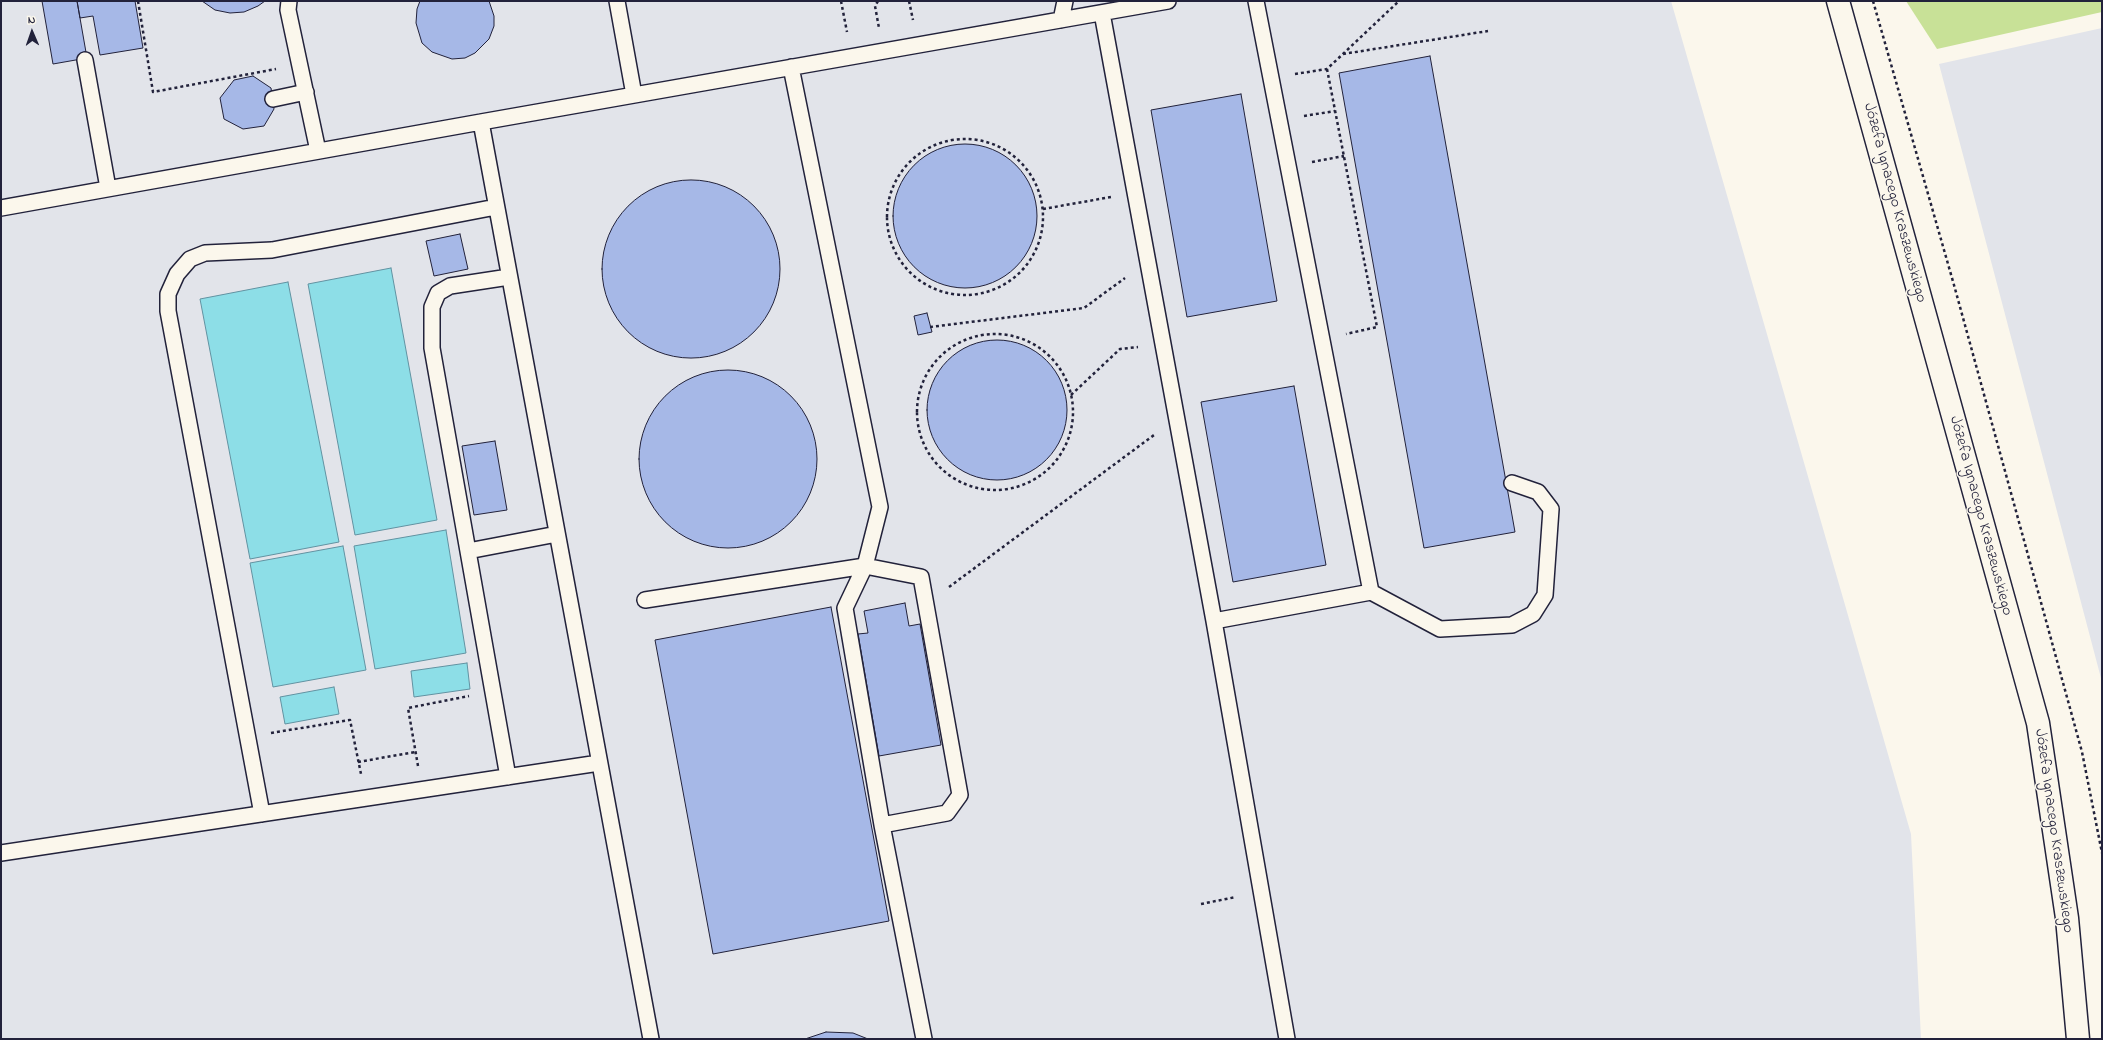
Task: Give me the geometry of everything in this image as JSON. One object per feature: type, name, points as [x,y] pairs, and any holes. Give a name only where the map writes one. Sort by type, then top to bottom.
[{"type":"street","name":"Józefa Ignacego Kraszewskiego","points":[[1838,1],[2038,722],[2067,918],[2078,1039]]},
{"type":"lane","points":[[289,1],[288,10],[318,151]]},
{"type":"lane","points":[[617,1],[634,95]]},
{"type":"lane","points":[[1061,20],[1065,1]]},
{"type":"lane","points":[[1,208],[1168,1]]},
{"type":"lane","points":[[1256,1],[1372,592]]},
{"type":"lane","points":[[1102,13],[1214,621],[1287,1039]]},
{"type":"lane","points":[[85,60],[108,188]]},
{"type":"lane","points":[[791,67],[880,507],[865,566],[845,608],[882,825],[924,1039]]},
{"type":"lane","points":[[273,99],[306,92]]},
{"type":"lane","points":[[481,122],[650,1039]]},
{"type":"lane","points":[[262,814],[168,311],[168,294],[177,274],[190,259],[205,253],[272,250],[496,207]]},
{"type":"lane","points":[[508,777],[432,348],[432,307],[438,293],[450,286],[509,277]]},
{"type":"lane","points":[[1214,621],[1372,592],[1440,630],[1512,625],[1533,614],[1546,595],[1551,510],[1538,492],[1512,483]]},
{"type":"lane","points":[[468,551],[557,534]]},
{"type":"lane","points":[[645,600],[865,566],[922,577],[960,795],[947,814],[882,825]]},
{"type":"lane","points":[[1,853],[600,763]]},
{"type":"path","points":[[138,1],[153,92],[300,65]]},
{"type":"path","points":[[841,1],[850,57]]},
{"type":"path","points":[[878,1],[875,6],[880,32]]},
{"type":"path","points":[[909,1],[914,26]]},
{"type":"path","points":[[1271,78],[1327,69],[1399,1]]},
{"type":"path","points":[[1873,1],[1954,285],[2082,752],[2102,853]]},
{"type":"path","points":[[1342,54],[1488,31]]},
{"type":"path","points":[[1322,339],[1377,327],[1327,69]]},
{"type":"path","points":[[1279,120],[1335,111]]},
{"type":"path","points":[[956,139],[980,140],[1004,149],[1023,164],[1037,185],[1043,209],[1042,231],[1035,251],[1023,269],[1006,283],[986,292],[964,295],[943,292],[923,283],[906,269],[894,251],[887,227],[888,202],[896,179],[911,159],[932,145],[956,139]]},
{"type":"path","points":[[1288,166],[1344,156]]},
{"type":"path","points":[[1043,209],[1135,193]]},
{"type":"path","points":[[930,327],[1084,308],[1148,262]]},
{"type":"path","points":[[986,334],[1011,335],[1034,344],[1054,360],[1067,380],[1071,395],[1073,404],[1072,426],[1065,447],[1053,464],[1036,478],[1016,487],[988,489],[973,487],[953,478],[937,464],[925,446],[917,422],[918,397],[926,374],[942,355],[962,341],[986,334]]},
{"type":"path","points":[[1071,395],[1120,349],[1163,344]]},
{"type":"path","points":[[925,598],[937,595],[1162,429],[1178,426]]},
{"type":"path","points":[[422,790],[408,708],[493,692]]},
{"type":"path","points":[[247,737],[350,720],[365,798]]},
{"type":"path","points":[[358,762],[415,752]]},
{"type":"path","points":[[1201,904],[1261,893]]},
{"type":"shaded area","points":[[1,1],[1671,1],[1911,834],[1921,1039],[1,1039]]},
{"type":"shaded area","points":[[2102,28],[2102,682],[1939,64]]},
{"type":"green space","points":[[1906,1],[2102,1],[2102,12],[1937,49]]},
{"type":"water","points":[[391,268],[437,520],[355,535],[308,284]]},
{"type":"water","points":[[288,282],[339,542],[250,559],[200,299]]},
{"type":"water","points":[[446,530],[466,653],[375,669],[354,546]]},
{"type":"water","points":[[343,546],[366,670],[273,687],[250,563]]},
{"type":"water","points":[[467,663],[470,689],[414,697],[411,671]]},
{"type":"water","points":[[334,687],[339,714],[285,724],[280,697]]},
{"type":"building","points":[[42,1],[77,1],[87,58],[53,64]]},
{"type":"building","points":[[77,1],[135,1],[143,48],[100,55],[93,16],[80,18]]},
{"type":"building","points":[[202,1],[265,1],[244,12],[230,13],[215,10]]},
{"type":"building","points":[[420,1],[489,1],[494,16],[494,26],[489,39],[475,53],[465,58],[452,59],[432,52],[422,43],[416,23],[417,9]]},
{"type":"building","points":[[1430,56],[1515,532],[1424,548],[1339,73]]},
{"type":"building","points":[[253,76],[271,88],[274,109],[264,126],[243,129],[224,119],[220,98],[234,80]]},
{"type":"building","points":[[1241,94],[1277,301],[1187,317],[1151,110]]},
{"type":"building","points":[[965,144],[992,150],[1016,165],[1031,189],[1037,216],[1031,243],[1016,267],[992,282],[965,288],[938,282],[914,267],[899,243],[893,216],[899,189],[914,165],[938,150]]},
{"type":"building","points":[[682,180],[700,180],[733,190],[748,200],[760,212],[770,227],[776,243],[780,260],[780,278],[776,295],[770,311],[760,326],[748,338],[733,348],[717,354],[700,358],[682,358],[649,348],[634,338],[622,326],[612,311],[606,295],[602,278],[602,260],[612,227],[622,212],[634,200],[649,190],[665,184]]},
{"type":"building","points":[[460,234],[468,269],[434,276],[426,241]]},
{"type":"building","points":[[927,313],[932,332],[918,335],[914,316]]},
{"type":"building","points":[[1004,340],[1030,348],[1051,366],[1062,383],[1066,396],[1066,424],[1062,437],[1055,449],[1041,464],[1024,475],[1011,479],[990,480],[964,472],[943,454],[932,437],[928,424],[927,403],[935,377],[953,356],[970,345],[983,341]]},
{"type":"building","points":[[719,370],[737,370],[770,380],[785,390],[797,402],[807,417],[813,433],[817,450],[817,468],[813,485],[807,501],[797,516],[785,528],[770,538],[754,544],[737,548],[719,548],[686,538],[671,528],[659,516],[649,501],[643,485],[639,468],[639,450],[649,417],[659,402],[671,390],[686,380],[702,374]]},
{"type":"building","points":[[1294,386],[1326,565],[1233,582],[1201,402]]},
{"type":"building","points":[[495,441],[507,510],[474,515],[462,446]]},
{"type":"building","points":[[905,603],[909,626],[920,624],[941,745],[879,756],[858,634],[868,633],[864,611]]},
{"type":"building","points":[[831,607],[889,921],[713,954],[655,640]]},
{"type":"building","points":[[826,1032],[853,1033],[868,1039],[805,1039]]}]
